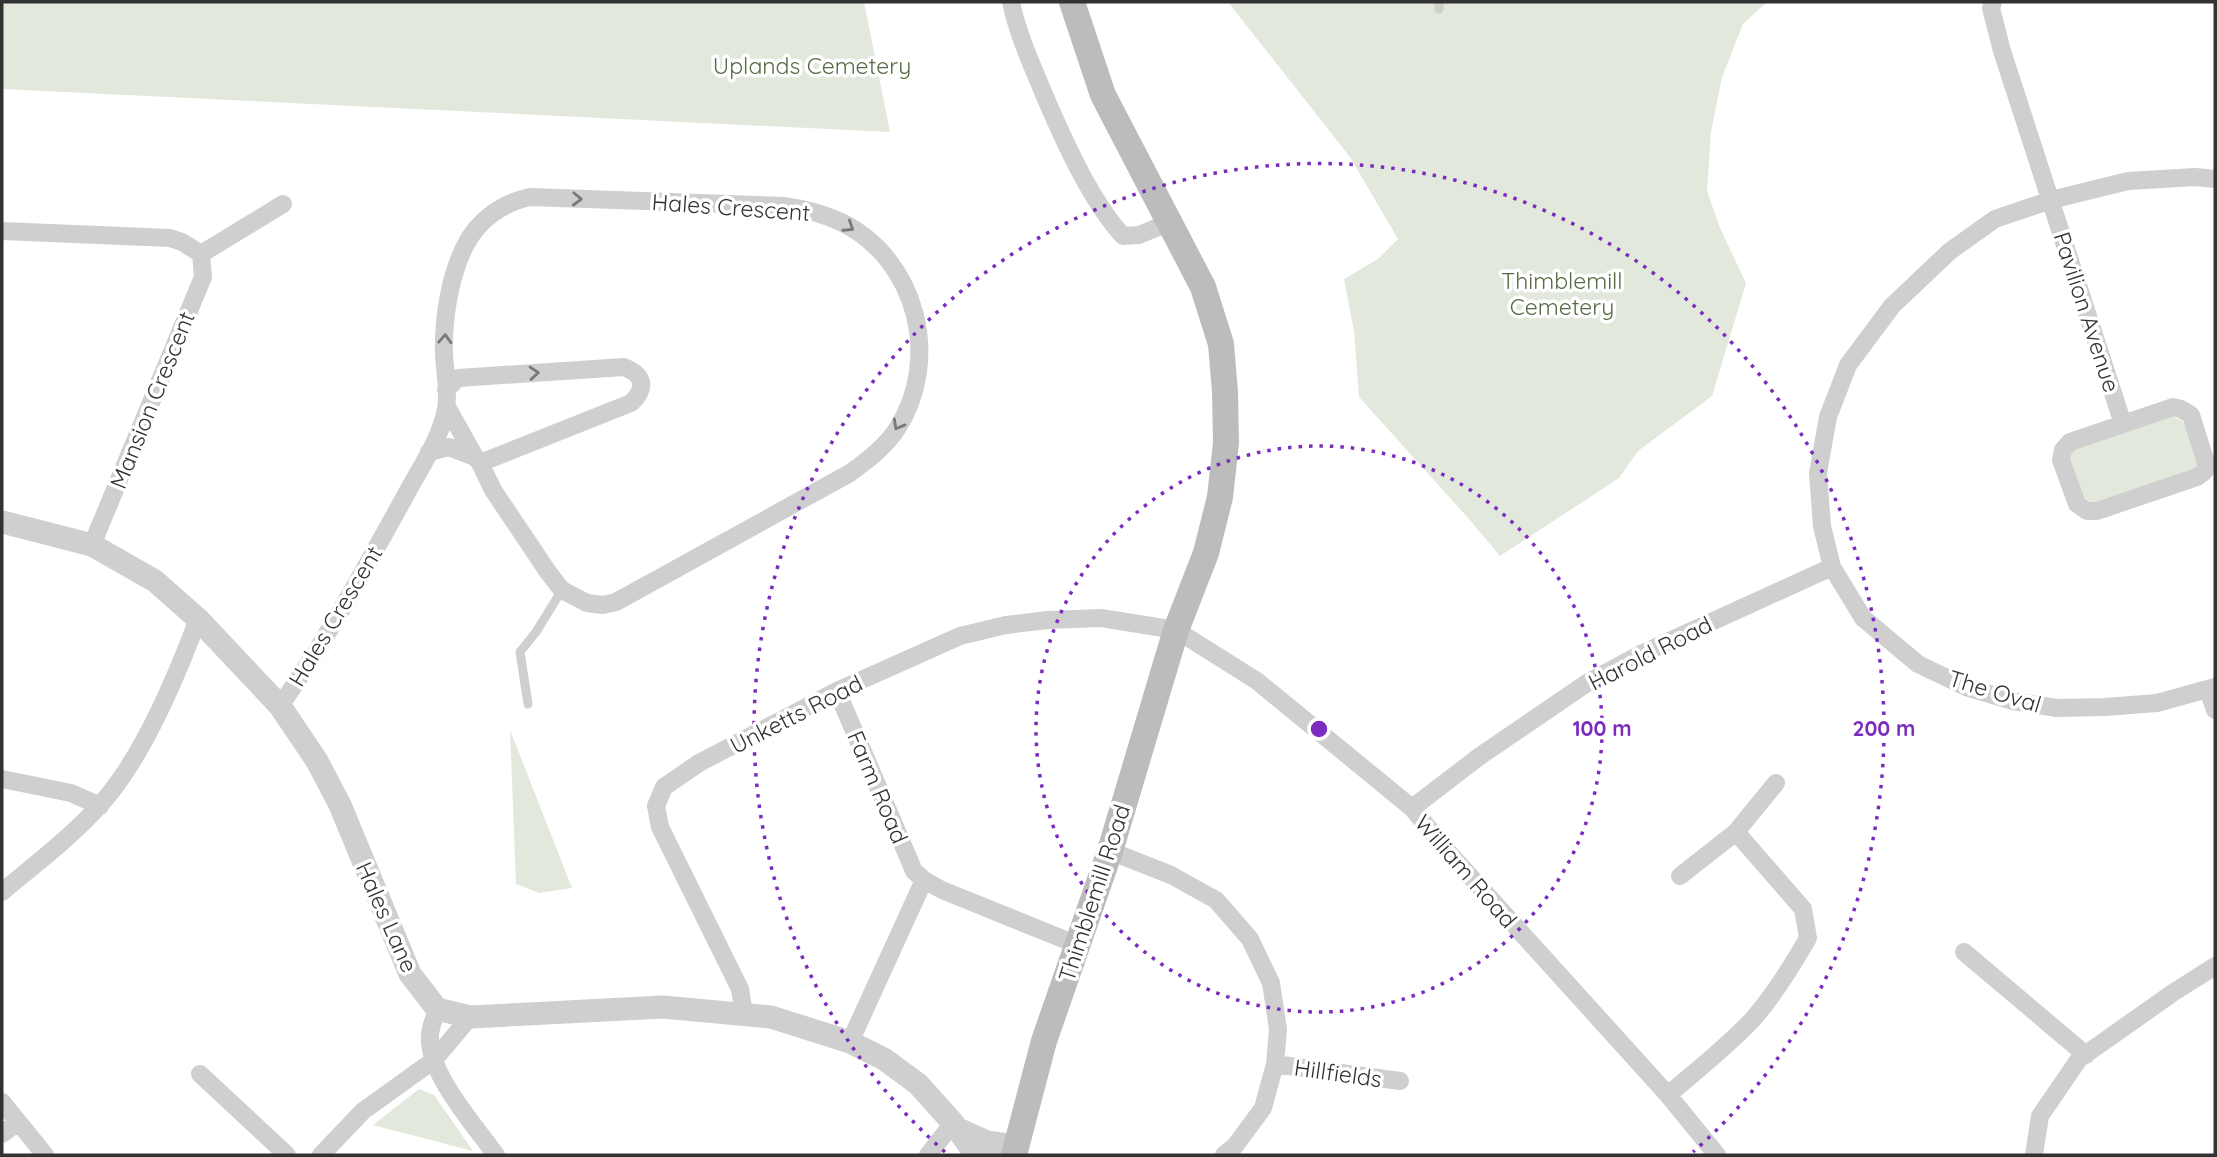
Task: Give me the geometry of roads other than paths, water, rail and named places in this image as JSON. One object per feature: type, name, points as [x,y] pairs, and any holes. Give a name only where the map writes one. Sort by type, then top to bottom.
[{"type":"main road","name":"Thimblemill Road","points":[[1014,1151],[1044,1041],[1110,851],[1176,630],[1187,564],[1204,490],[1209,444],[1209,390],[1205,351],[1186,258],[1103,95],[1072,2]]},
{"type":"street","points":[[1011,2],[1025,49],[1068,148],[1111,223],[1123,236],[1139,235],[1168,223]]},
{"type":"street","name":"Pavilion Avenue","points":[[1988,4],[2123,424]]},
{"type":"street","name":"The Oval","points":[[2211,689],[2157,703],[2057,708],[2013,701],[1966,687],[1918,664],[1863,618],[1832,567],[1822,526],[1818,473],[1828,417],[1849,365],[1892,306],[1950,251],[1995,219],[2051,200],[2128,181],[2195,177],[2215,179]]},
{"type":"street","name":"Hales Crescent","points":[[280,706],[370,559],[439,431],[446,398],[446,319],[460,257],[470,236],[480,225],[490,215],[515,200],[530,197],[784,206],[816,211],[844,223],[868,240],[887,259],[902,280],[915,310],[920,338],[916,388],[898,427],[874,456],[850,473],[616,602],[603,605],[587,603],[562,590],[548,572],[493,490],[446,398]]},
{"type":"street","points":[[2,231],[170,238],[201,254],[283,204]]},
{"type":"street","name":"Mansion Crescent","points":[[92,545],[203,277],[201,254]]},
{"type":"street","points":[[429,452],[450,447],[477,460],[631,402],[639,396],[642,388],[635,371],[624,367],[458,378],[446,398]]},
{"type":"street","points":[[2173,407],[2181,409],[2191,415],[2207,463],[2205,471],[2197,477],[2097,511],[2087,511],[2077,504],[2061,460],[2063,450],[2070,442],[2123,424],[2173,407]]},
{"type":"street","name":"Hales Lane","points":[[2,522],[92,545],[155,581],[198,619],[280,706],[317,761],[340,805],[410,974],[437,1009]]},
{"type":"street","name":"Harold Road","points":[[1412,808],[1480,756],[1587,683],[1641,654],[1832,567]]},
{"type":"street","name":"Unketts Road","points":[[744,1014],[740,989],[660,827],[656,806],[664,787],[699,763],[838,691],[960,636],[1006,625],[1101,618],[1176,630]]},
{"type":"street","points":[[2,892],[100,806],[138,753],[186,653],[198,619]]},
{"type":"street","name":"William Road","points":[[1176,630],[1257,681],[1412,808],[1450,854],[1668,1095],[1717,1155]]},
{"type":"street","points":[[2211,689],[2215,710]]},
{"type":"street","name":"Farm Road","points":[[838,691],[914,871],[924,880]]},
{"type":"street","points":[[2,779],[71,793],[100,806]]},
{"type":"street","points":[[1680,876],[1736,832],[1776,783]]},
{"type":"street","points":[[1668,1095],[1727,1045],[1755,1016],[1789,970],[1808,938],[1803,909],[1736,832]]},
{"type":"street","name":"Hillfields","points":[[1110,851],[1171,874],[1216,900],[1250,939],[1270,983],[1278,1029],[1275,1064],[1263,1108],[1235,1146],[1224,1155]]},
{"type":"street","points":[[850,1042],[924,880],[942,890],[1078,945]]},
{"type":"street","points":[[1964,952],[2086,1055]]},
{"type":"street","points":[[2034,1155],[2040,1115],[2079,1059],[2174,992],[2215,967]]},
{"type":"street","points":[[496,1155],[445,1085],[433,1060],[429,1036],[437,1009],[470,1017],[663,1007],[771,1017],[850,1042],[884,1059],[918,1084],[976,1155]]},
{"type":"street","points":[[321,1155],[363,1111],[433,1060],[470,1017]]},
{"type":"street","name":"Hillfields","points":[[1275,1064],[1400,1081]]},
{"type":"street","points":[[200,1074],[287,1155]]},
{"type":"street","points":[[2,1102],[45,1155]]},
{"type":"street","points":[[2,1134],[18,1122]]},
{"type":"street","points":[[955,1126],[987,1142],[1014,1151]]},
{"type":"street","points":[[928,1155],[955,1126]]},
{"type":"lane","points":[[527,704],[520,652],[562,590]]},
{"type":"park label","name":"Uplands Cemetery","points":[[812,65]]},
{"type":"park label","name":"Thimblemill Cemetery","points":[[1562,293]]}]
